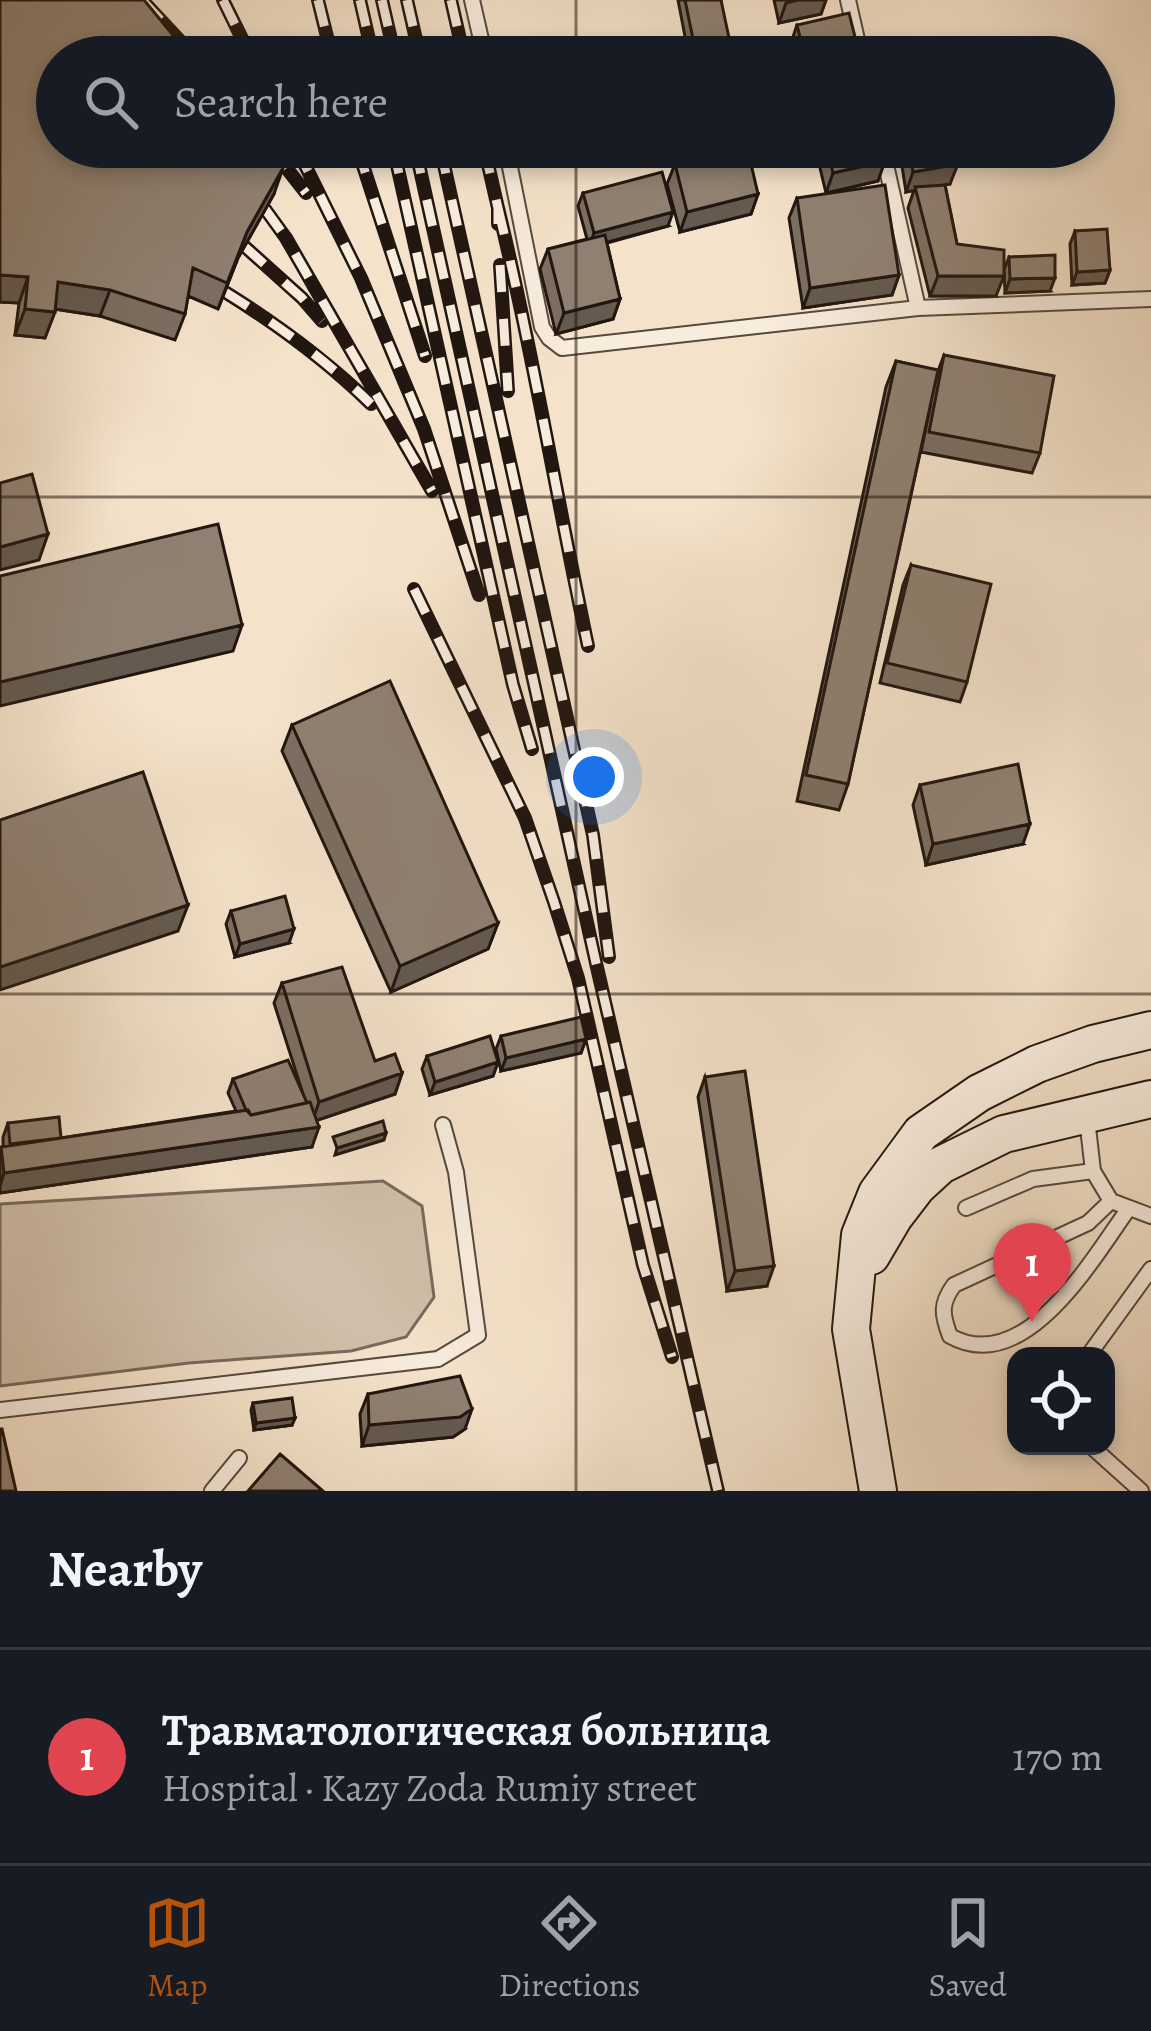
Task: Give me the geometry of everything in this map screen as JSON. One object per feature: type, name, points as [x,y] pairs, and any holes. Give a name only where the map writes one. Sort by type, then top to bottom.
[{"type":"street","points":[[878,1491],[851,1329],[860,1235],[877,1193],[921,1133],[979,1093],[1037,1064],[1151,1030]]},
{"type":"street","points":[[854,1285],[894,1217],[941,1165],[1004,1134],[1151,1099]]},
{"type":"lane","points":[[472,0],[480,36]]},
{"type":"lane","points":[[848,0],[856,36]]},
{"type":"lane","points":[[510,168],[542,327],[562,347],[918,308],[1151,299]]},
{"type":"lane","points":[[886,168],[918,308]]},
{"type":"lane","points":[[1087,1114],[1094,1171],[1111,1201],[1151,1216]]},
{"type":"lane","points":[[0,1410],[438,1359],[478,1335],[456,1172],[443,1125]]},
{"type":"lane","points":[[966,1208],[1033,1179],[1094,1171]]},
{"type":"lane","points":[[1111,1201],[1088,1223],[954,1286],[944,1299],[950,1336],[965,1344],[988,1345],[1030,1329],[1068,1292],[1129,1208]]},
{"type":"lane","points":[[1095,1347],[1151,1269]]},
{"type":"lane","points":[[1101,1455],[1141,1491]]},
{"type":"lane","points":[[212,1491],[239,1458]]},
{"type":"shaded area","points":[[383,1181],[422,1206],[434,1297],[406,1337],[351,1351],[189,1363],[0,1386],[0,1204]]},
{"type":"building","points":[[0,0],[144,0],[174,36],[36,36],[36,168],[283,168],[247,232],[227,283],[193,268],[185,314],[110,290],[58,282],[55,312],[25,309],[28,277],[0,275]]},
{"type":"building","points":[[685,0],[721,0],[729,36],[692,36]]},
{"type":"building","points":[[849,13],[855,36],[800,36],[797,25]]},
{"type":"building","points":[[676,168],[752,168],[758,194],[687,212]]},
{"type":"building","points":[[662,172],[673,212],[594,233],[583,193]]},
{"type":"building","points":[[885,185],[899,275],[810,288],[797,198]]},
{"type":"building","points":[[945,185],[957,244],[1004,250],[1004,276],[938,276],[915,187]]},
{"type":"building","points":[[1107,229],[1110,270],[1077,272],[1075,231]]},
{"type":"building","points":[[605,235],[620,299],[564,313],[548,249]]},
{"type":"building","points":[[1055,255],[1055,278],[1010,279],[1009,257]]},
{"type":"building","points":[[944,355],[1054,376],[1040,453],[929,432]]},
{"type":"building","points":[[896,361],[938,370],[848,784],[806,775]]},
{"type":"building","points":[[32,474],[48,534],[0,547],[0,483]]},
{"type":"building","points":[[218,524],[242,625],[0,682],[0,576]]},
{"type":"building","points":[[911,565],[991,584],[967,682],[887,663]]},
{"type":"building","points":[[390,681],[498,923],[400,966],[292,725]]},
{"type":"building","points":[[1018,764],[1030,824],[933,844],[920,785]]},
{"type":"building","points":[[143,772],[188,905],[0,967],[0,820]]},
{"type":"building","points":[[285,896],[294,929],[240,944],[231,911]]},
{"type":"building","points":[[342,967],[375,1061],[395,1054],[402,1073],[319,1102],[282,983]]},
{"type":"building","points":[[581,1017],[586,1039],[506,1058],[501,1036]]},
{"type":"building","points":[[490,1036],[498,1062],[435,1082],[427,1056]]},
{"type":"building","points":[[288,1060],[307,1103],[251,1115],[233,1079]]},
{"type":"building","points":[[745,1071],[774,1266],[735,1271],[705,1077]]},
{"type":"building","points":[[310,1102],[319,1127],[4,1173],[1,1147],[248,1110],[251,1115]]},
{"type":"building","points":[[59,1117],[61,1138],[10,1144],[8,1123]]},
{"type":"building","points":[[383,1121],[386,1133],[337,1148],[333,1137]]},
{"type":"building","points":[[460,1376],[472,1409],[460,1417],[369,1425],[368,1394]]},
{"type":"building","points":[[292,1398],[295,1418],[256,1423],[253,1403]]},
{"type":"building","points":[[2,1429],[16,1491],[0,1491]]},
{"type":"building","points":[[280,1454],[323,1491],[248,1491]]},
{"type":"railway","points":[[142,0],[175,36]]},
{"type":"railway","points":[[223,0],[241,36]]},
{"type":"railway","points":[[318,0],[327,36]]},
{"type":"railway","points":[[360,0],[368,36]]},
{"type":"railway","points":[[382,0],[390,36]]},
{"type":"railway","points":[[407,0],[415,36]]},
{"type":"railway","points":[[451,0],[459,36]]},
{"type":"railway","points":[[286,168],[306,193]]},
{"type":"railway","points":[[306,168],[361,278],[424,429],[479,595]]},
{"type":"railway","points":[[364,168],[425,356]]},
{"type":"railway","points":[[398,168],[513,685],[532,749]]},
{"type":"railway","points":[[420,168],[718,1491]]},
{"type":"railway","points":[[445,168],[593,835],[609,957]]},
{"type":"railway","points":[[489,168],[498,224]]},
{"type":"railway","points":[[498,208],[588,646]]},
{"type":"railway","points":[[265,209],[432,491]]},
{"type":"railway","points":[[244,246],[322,321]]},
{"type":"railway","points":[[500,265],[508,391]]},
{"type":"railway","points":[[225,292],[301,344],[371,404]]},
{"type":"railway","points":[[414,589],[525,818],[554,902],[578,978],[643,1265],[672,1357]]},
{"type":"place","name":"Травматологическая больница","points":[[1032,1322]]}]
